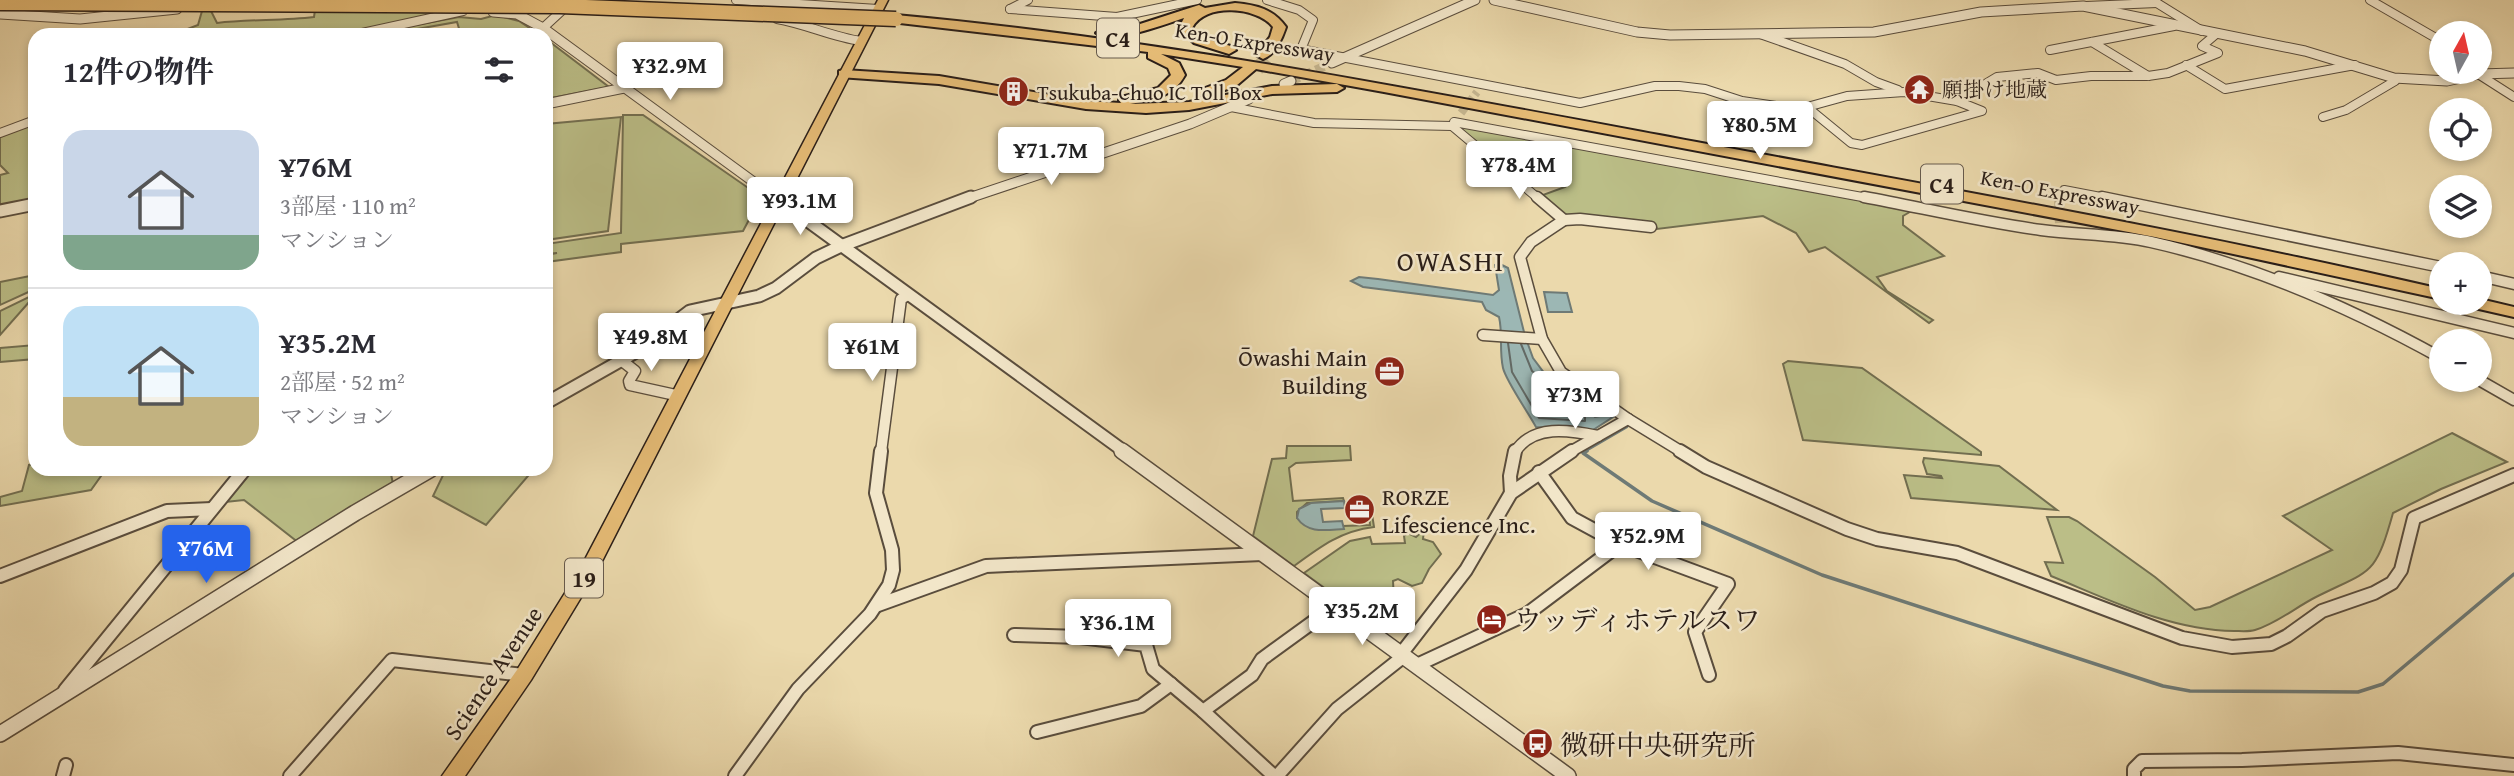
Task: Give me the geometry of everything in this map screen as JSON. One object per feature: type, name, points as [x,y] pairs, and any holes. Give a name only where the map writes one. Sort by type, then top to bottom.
[{"type":"highway","name":"Ken-O Expressway","points":[[0,3],[612,5],[899,17],[1045,34],[1254,64],[2184,239],[2429,291]]},
{"type":"highway","name":"Ken-O Expressway","points":[[633,4],[952,19],[1209,51],[1457,94],[2133,220],[2429,283]]},
{"type":"highway","points":[[952,19],[1111,33],[1139,29],[1201,8],[1238,5],[1274,13],[1285,22],[1284,37],[1231,87],[1184,102],[1136,108]]},
{"type":"highway","points":[[844,74],[926,73],[1087,101],[1123,104],[1178,100],[1218,88],[1259,62],[1276,38],[1280,27],[1277,21],[1262,12],[1223,7],[1201,12],[1187,22],[1185,27],[1190,35],[1217,47],[1457,94]]},
{"type":"highway","points":[[1045,34],[1148,53],[1168,61],[1178,70],[1171,86],[1151,95],[1123,100],[1087,101]]},
{"type":"highway","points":[[844,74],[939,80],[1048,100],[1136,108],[1189,106],[1272,90],[1323,88],[1608,130]]},
{"type":"highway","points":[[2492,299],[2514,304]]},
{"type":"highway","points":[[2492,307],[2514,312]]},
{"type":"main road","name":"Science Avenue","points":[[453,776],[524,675],[588,571],[881,4]]},
{"type":"street","points":[[57,16],[75,0]]},
{"type":"street","points":[[99,18],[122,0]]},
{"type":"street","points":[[0,14],[99,18],[179,9],[210,0]]},
{"type":"street","points":[[432,0],[443,7],[463,11],[517,14],[543,28],[572,0]]},
{"type":"street","points":[[736,0],[881,4]]},
{"type":"street","points":[[1028,0],[1010,9],[1117,17],[1197,0]]},
{"type":"street","points":[[1267,0],[1298,10],[1313,20],[1301,47],[1305,50],[1480,88],[1580,103],[1654,86],[1705,89],[1759,104],[1807,107],[1847,96],[1904,92]]},
{"type":"street","points":[[1332,63],[1475,0]]},
{"type":"street","points":[[1493,0],[1637,32],[1760,34],[1874,32],[1981,12],[2155,1],[2203,32]]},
{"type":"street","points":[[2370,0],[2429,34]]},
{"type":"street","points":[[758,14],[769,2]]},
{"type":"street","points":[[633,4],[758,14],[806,24],[841,38],[862,41]]},
{"type":"street","points":[[2083,6],[2215,35],[2305,51],[2394,78],[2429,82]]},
{"type":"street","points":[[389,28],[463,11]]},
{"type":"street","points":[[2050,50],[2174,26]]},
{"type":"street","points":[[1760,34],[1845,64],[1877,82],[1904,92],[1957,101],[1982,111],[1862,145],[1851,143],[1807,107]]},
{"type":"street","points":[[553,35],[1568,776]]},
{"type":"street","points":[[1957,101],[2004,76],[2038,73],[2056,80],[2091,76],[2148,76],[2218,52],[2202,46],[2215,35]]},
{"type":"street","points":[[2092,42],[2148,76]]},
{"type":"street","points":[[2186,65],[2225,89],[2355,65]]},
{"type":"street","points":[[2492,73],[2514,73]]},
{"type":"street","points":[[2323,117],[2346,110],[2395,81],[2394,78]]},
{"type":"street","points":[[2492,83],[2514,97]]},
{"type":"street","points":[[553,103],[624,88]]},
{"type":"street","points":[[553,399],[636,352],[680,316],[769,292],[816,258],[841,246],[985,192],[1179,129],[1249,99]]},
{"type":"street","points":[[1231,107],[1314,122],[1453,124],[2042,230],[2062,228],[2122,237],[2210,256],[2252,271],[2374,321],[2429,351]]},
{"type":"street","points":[[1453,124],[1461,113]]},
{"type":"street","points":[[0,133],[28,123]]},
{"type":"street","points":[[1453,124],[1564,220],[1580,219],[1651,227]]},
{"type":"street","points":[[2059,198],[2064,190],[2429,264]]},
{"type":"street","points":[[0,211],[28,205]]},
{"type":"street","points":[[1564,220],[1533,237],[1526,243],[1520,257],[1537,339],[1561,372],[1628,419],[1706,467],[1847,528],[1877,539],[1957,553],[2161,632],[2218,645],[2264,646],[2292,633],[2323,611],[2377,591],[2400,574],[2414,518],[2514,475]]},
{"type":"street","points":[[2252,271],[2342,290],[2514,333]]},
{"type":"street","points":[[2492,279],[2514,284]]},
{"type":"street","points":[[735,776],[807,678],[878,605],[891,579],[891,542],[877,508],[876,493],[901,299],[908,295]]},
{"type":"street","points":[[1483,335],[1537,339]]},
{"type":"street","points":[[621,360],[635,371],[629,385],[680,396]]},
{"type":"street","points":[[2492,387],[2514,400]]},
{"type":"street","points":[[1407,658],[1466,570],[1511,493],[1539,472],[1628,419]]},
{"type":"street","points":[[1511,493],[1508,486],[1513,454],[1531,435],[1544,430],[1598,436]]},
{"type":"street","points":[[1539,472],[1572,519],[1620,544],[1728,584],[1695,632],[1709,675]]},
{"type":"street","points":[[58,697],[239,476]]},
{"type":"street","points":[[0,734],[419,476]]},
{"type":"street","points":[[0,576],[167,512],[212,509]]},
{"type":"street","points":[[1014,635],[1080,637],[1146,645],[1153,669],[1275,776],[1337,709],[1407,658],[1527,614],[1620,544]]},
{"type":"street","points":[[878,605],[986,565],[1262,554]]},
{"type":"street","points":[[1203,711],[1252,675],[1262,659],[1335,606]]},
{"type":"street","points":[[289,776],[392,660],[524,675]]},
{"type":"street","points":[[1037,732],[1140,706],[1171,684]]},
{"type":"street","points":[[2134,776],[2134,769],[2142,761],[2242,760],[2368,753],[2398,753],[2514,765]]},
{"type":"green space","points":[[315,10],[457,12],[378,28],[190,28],[198,25],[202,11],[211,11],[217,23],[314,17]]},
{"type":"green space","points":[[496,15],[519,21],[530,28],[459,28],[457,22],[423,28],[399,28],[459,17],[481,19]]},
{"type":"green space","points":[[553,44],[609,87],[553,98]]},
{"type":"green space","points":[[623,115],[643,115],[757,194],[759,201],[743,231],[621,244],[621,252],[553,261],[553,254],[557,253],[553,253],[553,243],[621,233]]},
{"type":"green space","points":[[621,117],[608,231],[553,239],[553,123]]},
{"type":"green space","points":[[28,126],[28,200],[0,206],[0,175],[8,173],[0,165],[0,137]]},
{"type":"green space","points":[[1463,127],[1913,210],[1903,216],[1903,225],[1944,256],[1877,277],[1887,291],[1933,320],[1929,323],[1825,247],[1809,252],[1796,233],[1763,216],[1657,229],[1656,226],[1563,215],[1540,196],[1565,187],[1557,175],[1566,173],[1562,166],[1535,147],[1492,155],[1461,129]]},
{"type":"green space","points":[[28,276],[28,292],[0,305],[0,282]]},
{"type":"green space","points":[[28,297],[28,303],[0,335],[0,311]]},
{"type":"green space","points":[[28,346],[28,360],[0,362],[0,348]]},
{"type":"green space","points":[[1788,361],[1862,368],[1981,452],[1981,455],[1803,440],[1783,364]]},
{"type":"green space","points":[[2452,433],[2507,462],[2441,489],[2393,513],[2381,549],[2369,568],[2271,624],[2255,630],[2210,629],[2140,612],[2051,576],[2045,562],[2063,563],[2047,517],[2069,517],[2155,577],[2195,610],[2210,607],[2332,550],[2283,516]]},
{"type":"green space","points":[[1287,446],[1350,446],[1351,460],[1296,463],[1289,468],[1293,501],[1343,498],[1344,501],[1307,503],[1297,512],[1297,518],[1343,528],[1370,525],[1369,514],[1372,514],[1374,527],[1341,536],[1294,566],[1253,536],[1272,459],[1286,458]]},
{"type":"green space","points":[[1924,458],[1999,466],[2057,510],[1911,498],[1904,475],[1942,478],[1927,474]]},
{"type":"green space","points":[[28,469],[28,476],[101,476],[91,490],[0,506],[0,497],[22,491]]},
{"type":"green space","points":[[245,476],[391,476],[393,484],[299,543],[244,500],[225,502]]},
{"type":"green space","points":[[443,476],[528,476],[486,525],[433,496]]},
{"type":"green space","points":[[1424,530],[1423,539],[1433,542],[1441,554],[1422,583],[1412,586],[1398,579],[1393,581],[1394,600],[1373,616],[1357,597],[1341,600],[1304,573],[1350,541],[1370,537],[1372,544],[1405,543],[1404,536],[1408,533],[1416,537]]},
{"type":"water","points":[[1498,263],[1508,268],[1533,358],[1545,374],[1584,406],[1594,405],[1603,409],[1592,414],[1595,417],[1613,417],[1593,430],[1536,427],[1505,374],[1499,317],[1486,310],[1482,302],[1363,287],[1351,281],[1359,277],[1493,295],[1499,290],[1495,265]]},
{"type":"water","points":[[1544,292],[1567,293],[1572,312],[1548,312]]},
{"type":"water","points":[[1344,501],[1345,508],[1321,509],[1323,522],[1342,521],[1344,529],[1312,529],[1297,518],[1299,509],[1311,503]]},
{"type":"waterway","points":[[1584,452],[1627,427]]},
{"type":"waterway","points":[[1587,451],[1583,453],[1652,501],[1822,575],[2163,686],[2190,691],[2358,692],[2383,684],[2514,574]]},
{"type":"tunnel","points":[[1257,69],[1269,56]]},
{"type":"tunnel","points":[[1291,81],[1332,63]]},
{"type":"tunnel","points":[[1461,113],[1477,92]]},
{"type":"tunnel","points":[[2059,198],[2060,224]]},
{"type":"place","name":"願掛け地蔵","points":[[1919,89]]},
{"type":"place","name":"Tsukuba-Chuo IC Toll Box","points":[[1014,92]]},
{"type":"place","name":"Ōwashi Main Building","points":[[1390,371]]},
{"type":"place","name":"RORZE Lifescience Inc.","points":[[1359,510]]},
{"type":"place","name":"ウッディホテルスワ","points":[[1491,619]]},
{"type":"place","name":"微研中央研究所","points":[[1537,744]]},
{"type":"district","name":"OWASHI","points":[[1451,260]]}]
